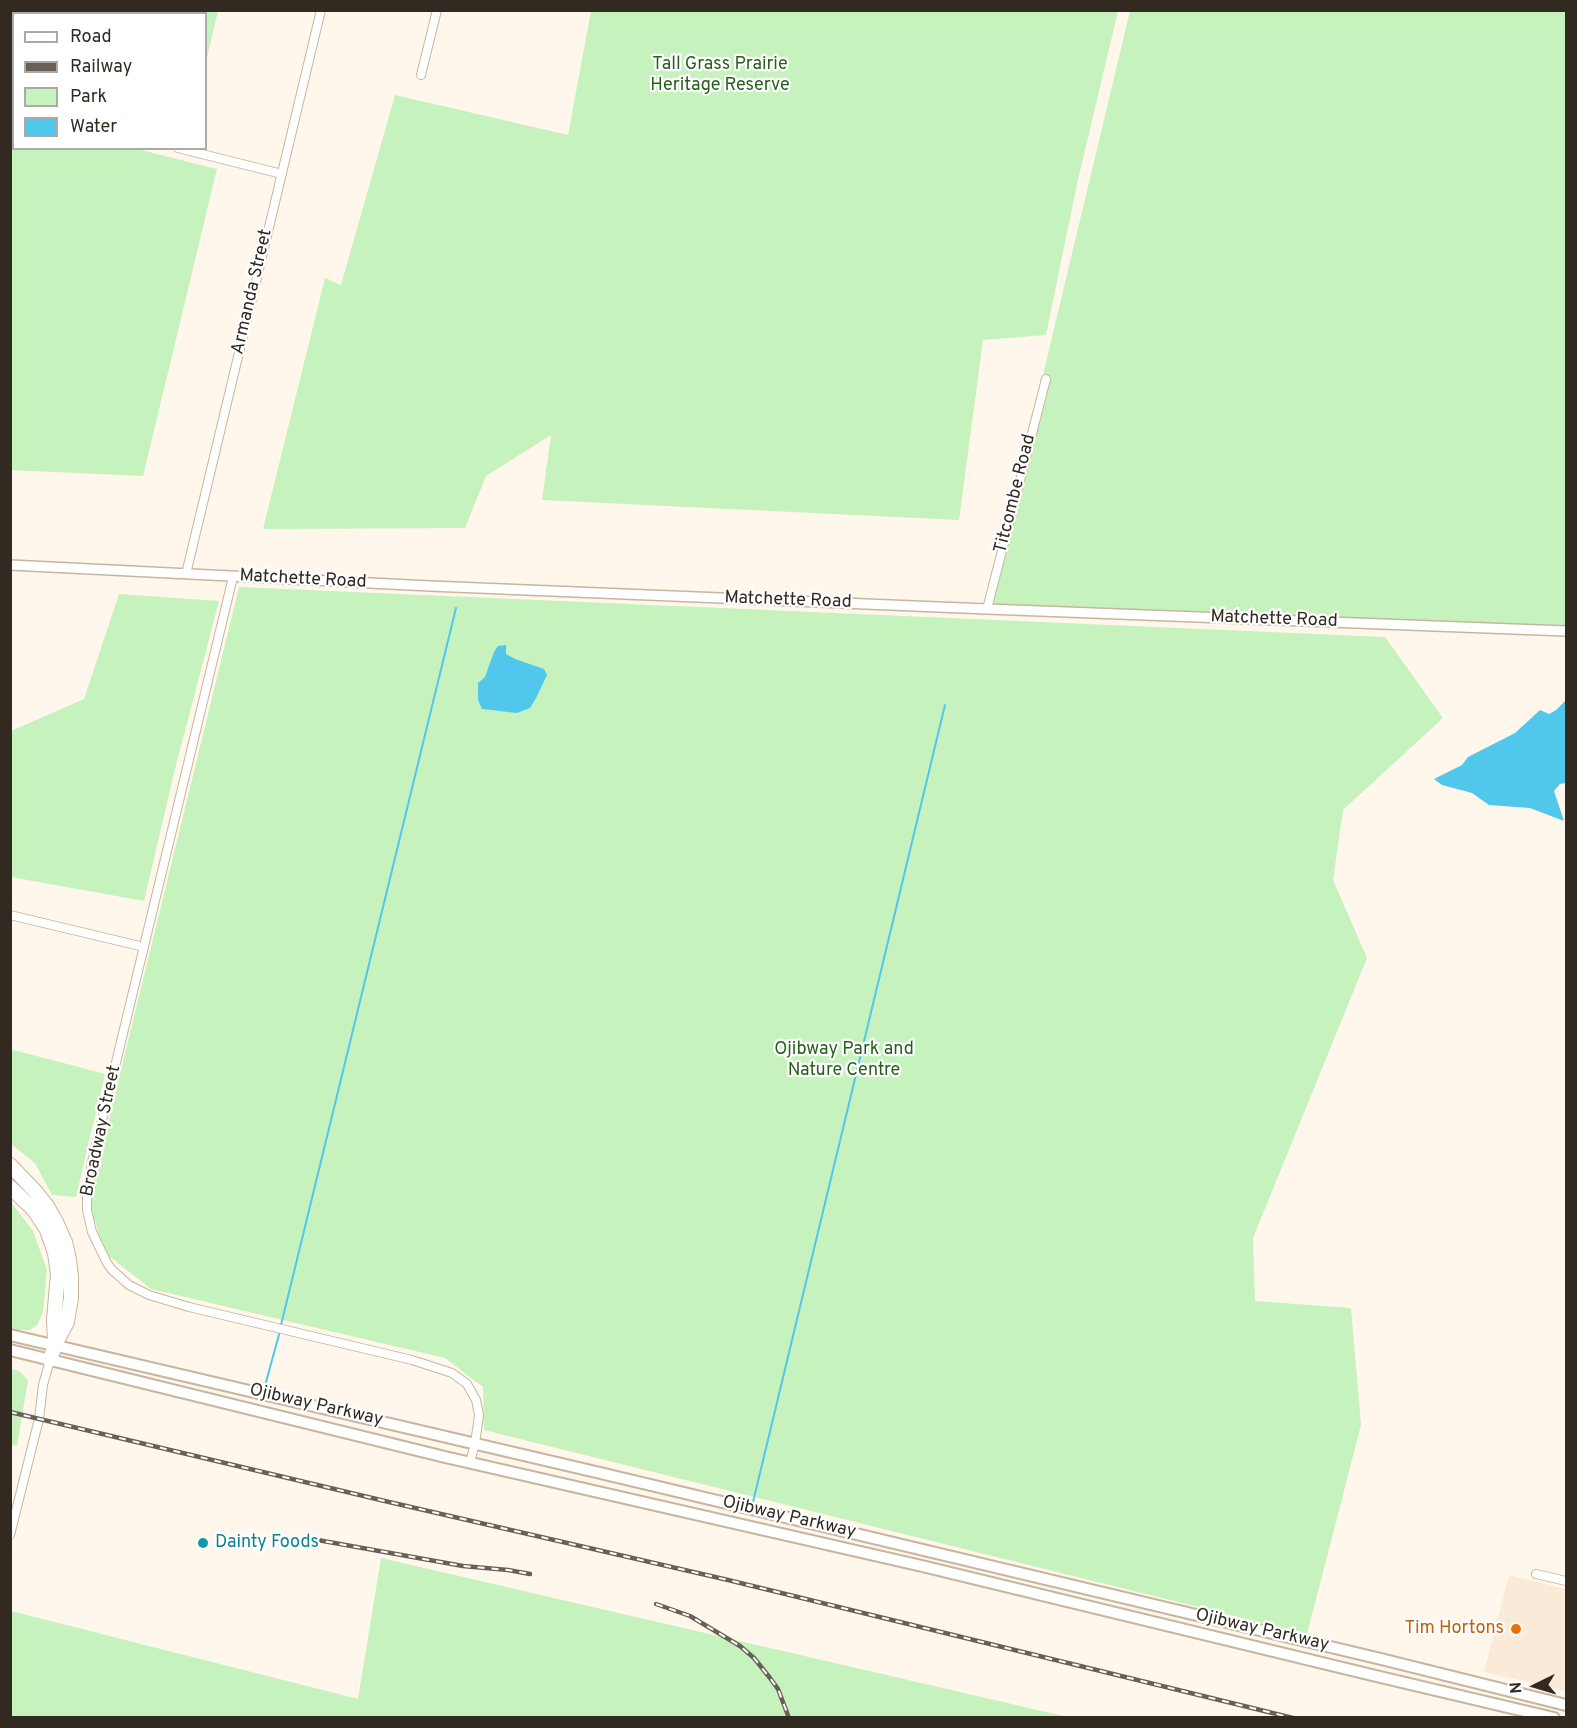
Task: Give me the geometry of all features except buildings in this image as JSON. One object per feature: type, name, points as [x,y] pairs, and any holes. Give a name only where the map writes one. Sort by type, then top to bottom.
[{"type":"highway","points":[[10,1165],[46,1206],[64,1242],[71,1277],[70,1298],[67,1322],[50,1360]]},
{"type":"highway","points":[[10,1188],[34,1210],[47,1230],[55,1253],[58,1274],[54,1319],[55,1345]]},
{"type":"main road","name":"Ojibway Parkway","points":[[10,1335],[475,1443],[1566,1704]]},
{"type":"main road","name":"Ojibway Parkway","points":[[10,1350],[470,1462],[922,1566],[1554,1718]]},
{"type":"street","name":"Armanda Street","points":[[186,574],[321,10]]},
{"type":"street","points":[[421,75],[437,10]]},
{"type":"street","points":[[186,150],[282,174]]},
{"type":"street","name":"Titcombe Road","points":[[987,609],[1046,379]]},
{"type":"street","name":"Matchette Road","points":[[10,565],[233,577],[987,609],[1566,631]]},
{"type":"street","name":"Broadway Street","points":[[233,577],[92,1162],[87,1195],[87,1210],[92,1232],[107,1263],[123,1281],[149,1295],[452,1372],[467,1384],[476,1400],[479,1415],[470,1462]]},
{"type":"street","points":[[10,915],[144,947]]},
{"type":"street","points":[[11,1531],[39,1419],[43,1385],[50,1360]]},
{"type":"street","points":[[1536,1574],[1566,1581]]},
{"type":"shaded area","points":[[1509,1575],[1566,1589],[1566,1691],[1484,1672]]},
{"type":"green space","points":[[11,10],[218,10],[207,58],[207,12],[12,12],[12,97],[10,96]]},
{"type":"green space","name":"Tall Grass Prairie Heritage Reserve","points":[[591,11],[1118,11],[1077,184],[1046,335],[983,340],[959,520],[542,500],[551,435],[486,476],[465,528],[263,529],[325,278],[341,285],[395,95],[568,135]]},
{"type":"green space","points":[[1130,11],[1566,11],[1566,629],[987,609]]},
{"type":"green space","points":[[10,116],[12,117],[12,150],[141,150],[217,169],[143,476],[11,470]]},
{"type":"green space","name":"Ojibway Park and Nature Centre","points":[[239,587],[1385,637],[1443,718],[1343,810],[1333,880],[1367,958],[1253,1238],[1255,1301],[1351,1308],[1361,1425],[1307,1634],[484,1430],[483,1387],[445,1358],[151,1289],[104,1252],[89,1201]]},
{"type":"green space","points":[[119,594],[219,601],[175,769],[144,901],[11,877],[11,731],[84,699]]},
{"type":"green space","points":[[10,1049],[105,1074],[76,1197],[52,1195],[35,1163],[11,1144]]},
{"type":"green space","points":[[10,1201],[33,1231],[47,1270],[43,1312],[37,1325],[30,1330],[11,1330]]},
{"type":"green space","points":[[10,1369],[19,1371],[28,1380],[17,1446],[11,1445]]},
{"type":"green space","points":[[381,1558],[1068,1717],[11,1717],[11,1611],[358,1699]]},
{"type":"water","points":[[506,645],[506,654],[544,669],[547,675],[530,708],[517,713],[482,709],[478,700],[478,683],[485,677],[498,646]]},
{"type":"water","points":[[1566,700],[1566,783],[1560,784],[1554,791],[1564,821],[1530,808],[1489,805],[1472,793],[1442,785],[1434,779],[1462,765],[1468,757],[1515,733],[1540,710],[1549,714]]},
{"type":"waterway","points":[[281,1325],[456,608]]},
{"type":"waterway","points":[[753,1502],[945,705]]},
{"type":"waterway","points":[[266,1382],[280,1331]]},
{"type":"railway","points":[[10,1412],[728,1580],[1293,1718]]},
{"type":"railway","points":[[312,1539],[463,1566],[530,1574]]},
{"type":"railway","points":[[656,1604],[690,1616],[740,1646],[754,1658],[778,1689],[789,1718]]},
{"type":"place","name":"Dainty Foods","points":[[203,1543]]},
{"type":"place","name":"Tim Hortons","points":[[1516,1629]]}]
